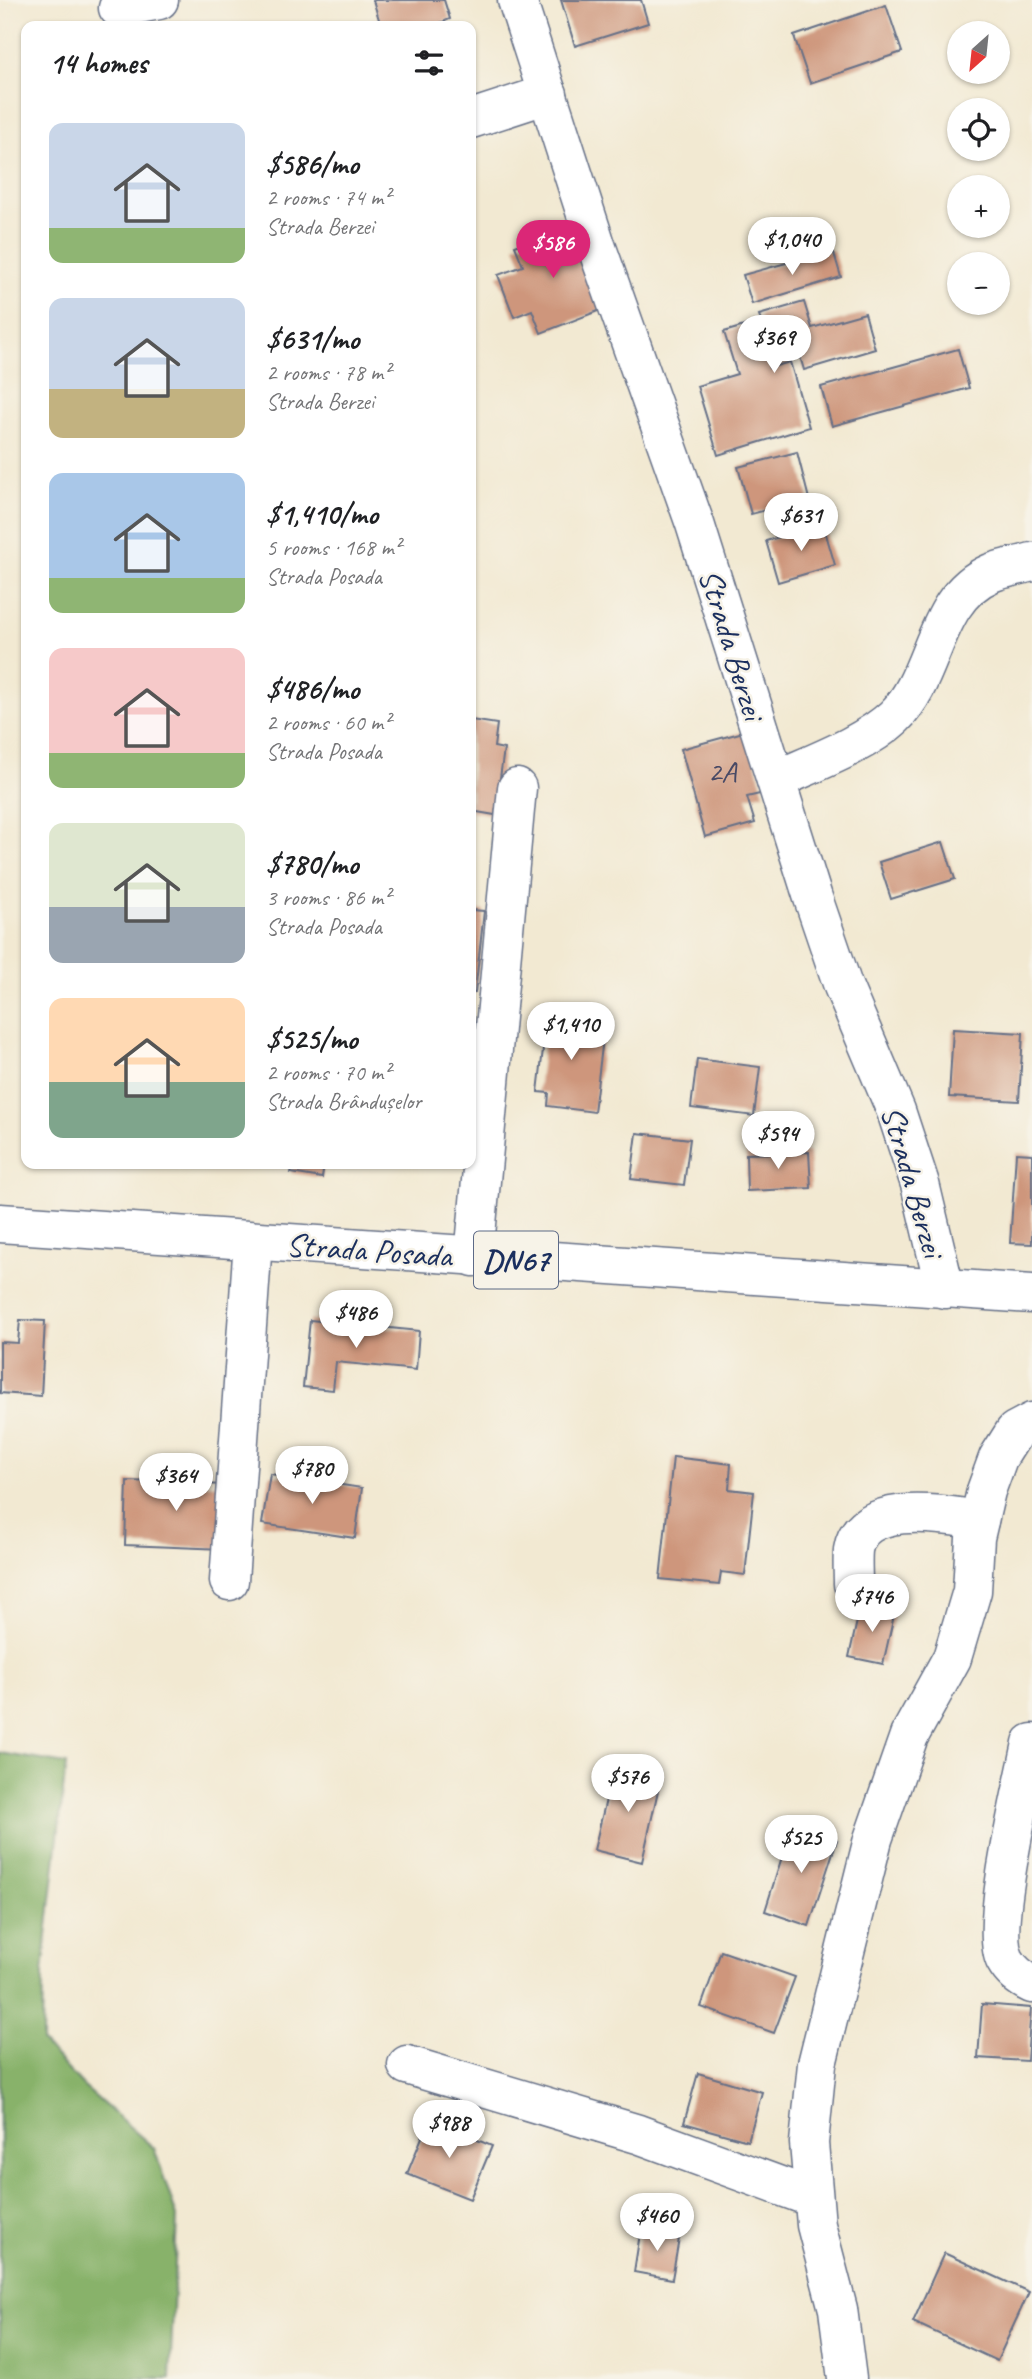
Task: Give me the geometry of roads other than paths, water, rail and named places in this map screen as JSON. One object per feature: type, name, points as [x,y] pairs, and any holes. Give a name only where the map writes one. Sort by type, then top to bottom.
[{"type":"street","points":[[118,8],[159,0]]},
{"type":"street","name":"Strada Berzei","points":[[517,0],[596,245],[695,524],[844,986],[896,1111],[920,1184],[944,1289]]},
{"type":"street","points":[[476,117],[548,94]]},
{"type":"street","points":[[776,780],[847,748],[894,717],[919,682],[953,603],[989,574],[1032,562]]},
{"type":"street","points":[[474,1256],[517,788]]},
{"type":"street","name":"Strada Posada","points":[[0,1223],[1032,1294]]},
{"type":"street","points":[[229,1581],[253,1241]]},
{"type":"street","points":[[847,2379],[838,2309],[816,2225],[813,2198],[809,2143],[817,2064],[873,1839],[909,1736],[952,1658],[972,1591],[975,1538],[979,1520],[998,1458],[1015,1431],[1032,1422]]},
{"type":"street","points":[[853,1584],[853,1548],[865,1527],[893,1515],[922,1511],[979,1520]]},
{"type":"street","points":[[1032,1743],[1028,1792],[999,1922],[1004,1958],[1019,1978],[1032,1984]]},
{"type":"street","points":[[407,2064],[638,2134],[813,2198]]}]
